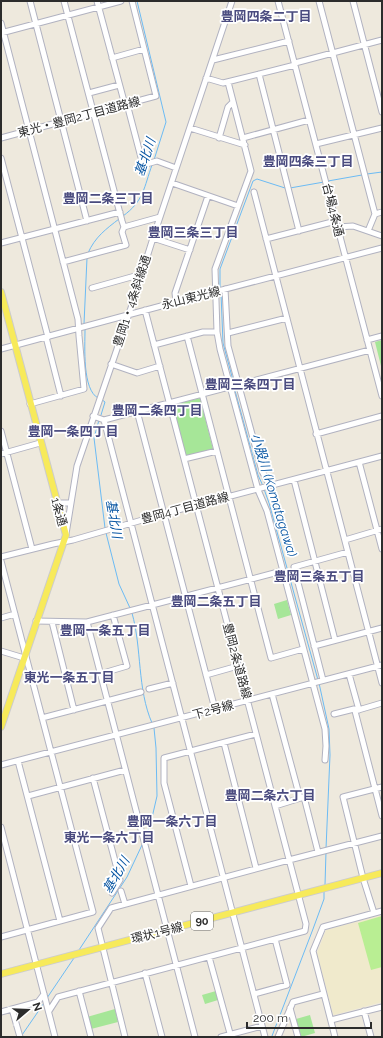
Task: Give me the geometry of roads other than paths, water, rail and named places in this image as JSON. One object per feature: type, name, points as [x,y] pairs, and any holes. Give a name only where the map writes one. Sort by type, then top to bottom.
[{"type":"main road","name":"1条通","points":[[1,292],[64,538],[1,727]]},
{"type":"main road","name":"環状1号線","points":[[1,974],[382,873]]},
{"type":"street","points":[[30,1],[87,221]]},
{"type":"street","points":[[63,262],[126,245],[122,232],[124,227],[64,1]]},
{"type":"street","points":[[97,1],[119,85],[126,104],[143,165],[157,161],[176,168]]},
{"type":"street","points":[[2,33],[121,1]]},
{"type":"street","points":[[112,58],[144,49],[132,1]]},
{"type":"street","name":"豊岡1・4条斜線通","points":[[64,538],[72,503],[77,466],[100,418],[98,403],[101,393],[129,315],[232,1]]},
{"type":"street","name":"台場4条通","points":[[278,1],[382,396]]},
{"type":"street","points":[[318,1],[375,214],[368,231]]},
{"type":"street","points":[[353,1],[382,112]]},
{"type":"street","points":[[1,23],[2,33],[80,328],[79,336],[84,389],[30,404]]},
{"type":"street","points":[[206,78],[226,83],[382,40]]},
{"type":"street","points":[[212,60],[289,41]]},
{"type":"street","name":"東光・豊岡2丁目道路線","points":[[1,138],[156,96],[144,49]]},
{"type":"street","points":[[259,74],[272,130],[299,231]]},
{"type":"street","points":[[226,83],[233,102],[251,170],[215,269],[217,332],[220,349],[268,487],[382,456]]},
{"type":"street","points":[[89,93],[119,85]]},
{"type":"street","points":[[219,138],[228,107],[233,102]]},
{"type":"street","points":[[243,138],[309,120]]},
{"type":"street","points":[[190,128],[245,145]]},
{"type":"street","points":[[316,144],[382,128]]},
{"type":"street","points":[[1,158],[61,396]]},
{"type":"street","points":[[172,183],[238,206]]},
{"type":"street","points":[[254,192],[316,434],[369,631],[380,665],[382,683]]},
{"type":"street","points":[[176,302],[176,293],[208,196]]},
{"type":"street","points":[[375,214],[382,212]]},
{"type":"street","points":[[1,243],[120,213]]},
{"type":"street","points":[[124,227],[160,217]]},
{"type":"street","points":[[266,239],[337,224],[353,226],[382,236]]},
{"type":"street","points":[[153,238],[190,250]]},
{"type":"street","name":"永山東光線","points":[[1,349],[382,249]]},
{"type":"street","points":[[92,288],[142,274]]},
{"type":"street","points":[[224,290],[228,346],[234,386],[259,489],[267,511],[303,649],[318,682]]},
{"type":"street","name":"豊岡2条道路線","points":[[145,310],[306,924],[305,931],[275,939]]},
{"type":"street","points":[[228,333],[287,318]]},
{"type":"street","points":[[154,345],[203,332],[217,332]]},
{"type":"street","points":[[187,336],[271,658],[303,649]]},
{"type":"street","points":[[367,340],[382,336]]},
{"type":"street","points":[[265,1037],[131,523],[100,418],[137,411],[370,350]]},
{"type":"street","points":[[111,364],[137,372],[160,366]]},
{"type":"street","points":[[137,411],[215,709]]},
{"type":"street","points":[[316,434],[382,416]]},
{"type":"street","points":[[1,431],[4,453],[32,549]]},
{"type":"street","points":[[4,453],[40,443]]},
{"type":"street","points":[[184,459],[217,451]]},
{"type":"street","points":[[359,462],[380,530],[382,549]]},
{"type":"street","points":[[294,480],[336,640]]},
{"type":"street","name":"豊岡4丁目道路線","points":[[1,557],[32,549],[64,538],[101,531],[268,487]]},
{"type":"street","points":[[56,503],[72,503]]},
{"type":"street","points":[[345,540],[380,530]]},
{"type":"street","points":[[324,760],[326,746],[325,729],[314,646],[294,567],[348,552]]},
{"type":"street","points":[[1,561],[93,912],[1,937]]},
{"type":"street","points":[[36,621],[87,622],[282,570]]},
{"type":"street","points":[[1,618],[15,614]]},
{"type":"street","points":[[100,674],[127,666],[113,615]]},
{"type":"street","points":[[52,622],[74,710]]},
{"type":"street","points":[[87,622],[195,1037]]},
{"type":"street","points":[[314,646],[382,628]]},
{"type":"street","points":[[1,651],[25,656]]},
{"type":"street","name":"下2号線","points":[[116,735],[380,665]]},
{"type":"street","points":[[206,675],[238,666]]},
{"type":"street","points":[[349,674],[382,816]]},
{"type":"street","points":[[149,689],[173,683]]},
{"type":"street","points":[[42,718],[141,692]]},
{"type":"street","points":[[272,694],[300,798]]},
{"type":"street","points":[[334,714],[354,709],[357,710],[382,703]]},
{"type":"street","points":[[191,886],[164,783],[164,758],[256,734]]},
{"type":"street","points":[[1,765],[116,735]]},
{"type":"street","points":[[224,743],[256,868]]},
{"type":"street","points":[[18,761],[60,921]]},
{"type":"street","points":[[28,796],[125,770]]},
{"type":"street","points":[[93,778],[120,880],[112,893]]},
{"type":"street","points":[[374,913],[363,878],[343,797],[382,787]]},
{"type":"street","points":[[275,806],[304,797],[320,852]]},
{"type":"street","points":[[1,827],[55,1037]]},
{"type":"street","points":[[125,1037],[98,928],[111,908],[256,868],[382,836]]},
{"type":"street","points":[[121,891],[125,904]]},
{"type":"street","points":[[335,1037],[313,951],[323,927],[382,911]]},
{"type":"street","points":[[48,1010],[58,997],[275,939],[287,985],[254,994]]},
{"type":"street","points":[[209,957],[230,1036]]},
{"type":"street","points":[[145,973],[162,1037]]},
{"type":"street","points":[[79,991],[90,1037]]},
{"type":"street","points":[[278,1037],[293,1002],[323,994]]},
{"type":"street","points":[[1,1012],[38,1002],[45,998]]},
{"type":"street","points":[[331,1020],[382,1007]]},
{"type":"street","points":[[290,1008],[298,1037]]},
{"type":"street","points":[[12,1009],[20,1037]]},
{"type":"street","points":[[364,1011],[371,1037]]},
{"type":"street","points":[[221,1037],[230,1036],[262,1026]]},
{"type":"waterway","name":"基北川","points":[[137,1],[166,122],[154,160]]},
{"type":"waterway","name":"基北川","points":[[123,216],[139,199],[145,187],[152,165]]},
{"type":"waterway","name":"小股川 (Komatagawa)","points":[[367,174],[382,172]]},
{"type":"waterway","name":"小股川 (Komatagawa)","points":[[328,181],[362,175]]},
{"type":"waterway","name":"小股川 (Komatagawa)","points":[[220,288],[220,269],[253,181],[257,179],[285,188]]},
{"type":"waterway","name":"小股川 (Komatagawa)","points":[[290,188],[324,182]]},
{"type":"waterway","name":"基北川","points":[[88,253],[97,238],[119,219]]},
{"type":"waterway","name":"基北川","points":[[84,324],[87,258]]},
{"type":"waterway","name":"小股川 (Komatagawa)","points":[[221,293],[223,343],[234,384]]},
{"type":"waterway","name":"基北川","points":[[85,330],[87,377],[89,386],[98,398]]},
{"type":"waterway","name":"小股川 (Komatagawa)","points":[[234,387],[258,475],[263,486]]},
{"type":"waterway","name":"基北川","points":[[101,399],[105,402],[101,415]]},
{"type":"waterway","name":"基北川","points":[[99,420],[94,438],[105,528]]},
{"type":"waterway","name":"小股川 (Komatagawa)","points":[[264,489],[318,680]]},
{"type":"waterway","name":"基北川","points":[[106,533],[119,584],[130,608]]},
{"type":"waterway","name":"基北川","points":[[132,613],[144,696],[152,723]]},
{"type":"waterway","name":"小股川 (Komatagawa)","points":[[319,683],[329,729],[330,755],[326,849]]},
{"type":"waterway","name":"基北川","points":[[146,837],[157,796],[154,728]]},
{"type":"waterway","name":"基北川","points":[[79,950],[127,877],[142,845]]},
{"type":"waterway","name":"小股川 (Komatagawa)","points":[[325,885],[326,852]]},
{"type":"waterway","name":"小股川 (Komatagawa)","points":[[272,1036],[324,899],[324,892]]},
{"type":"waterway","name":"基北川","points":[[47,998],[74,958]]},
{"type":"waterway","name":"基北川","points":[[22,1035],[44,1003]]},
{"type":"district","name":"豊岡四条二丁目","points":[[266,16]]},
{"type":"district","name":"豊岡四条三丁目","points":[[308,161]]},
{"type":"district","name":"豊岡二条三丁目","points":[[108,198]]},
{"type":"district","name":"豊岡三条三丁目","points":[[193,232]]},
{"type":"district","name":"豊岡三条四丁目","points":[[250,384]]},
{"type":"district","name":"豊岡二条四丁目","points":[[157,410]]},
{"type":"district","name":"豊岡一条四丁目","points":[[73,431]]},
{"type":"district","name":"豊岡三条五丁目","points":[[319,576]]},
{"type":"district","name":"豊岡二条五丁目","points":[[216,601]]},
{"type":"district","name":"豊岡一条五丁目","points":[[105,630]]},
{"type":"district","name":"東光一条五丁目","points":[[69,677]]},
{"type":"district","name":"豊岡二条六丁目","points":[[270,795]]},
{"type":"district","name":"豊岡一条六丁目","points":[[172,821]]},
{"type":"district","name":"東光一条六丁目","points":[[109,837]]}]
